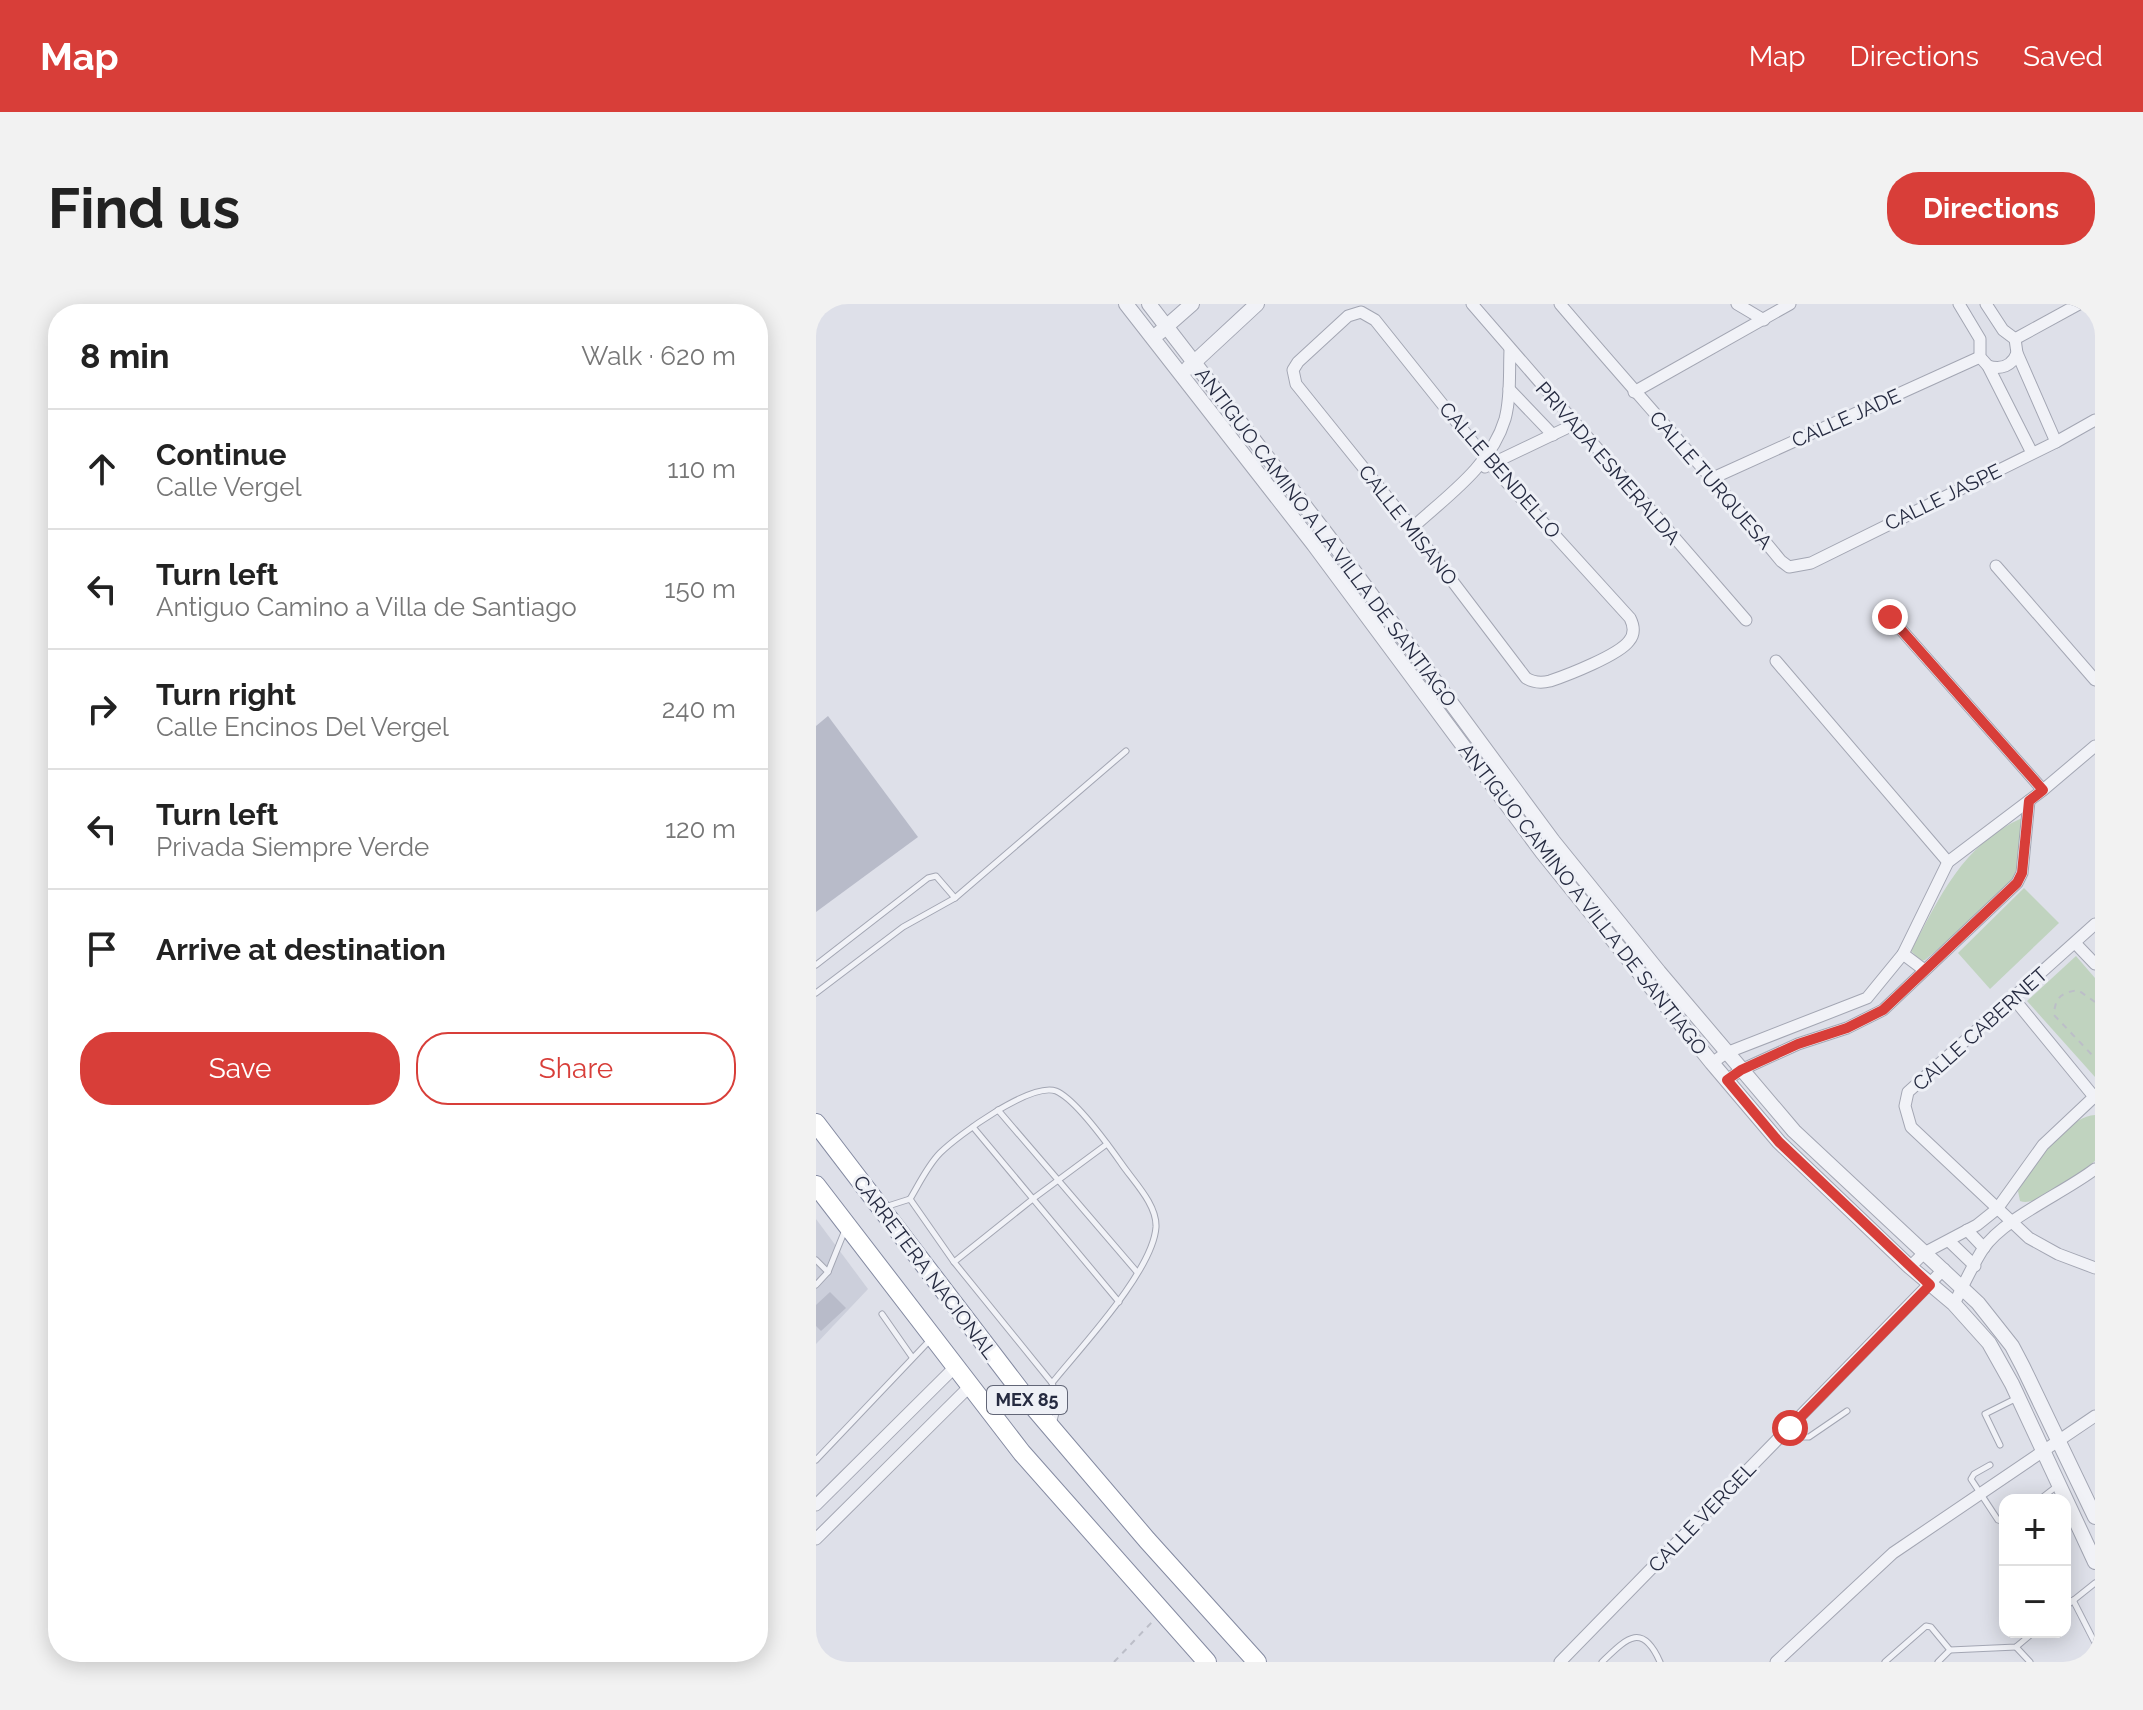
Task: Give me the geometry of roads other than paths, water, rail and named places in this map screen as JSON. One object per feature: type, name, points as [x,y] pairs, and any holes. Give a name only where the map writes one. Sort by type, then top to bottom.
[{"type":"highway","name":"CARRETERA NACIONAL","points":[[816,1123],[983,1344],[1051,1428],[1257,1662]]},
{"type":"highway","name":"CARRETERA NACIONAL","points":[[816,1185],[1022,1453],[1207,1662]]},
{"type":"street","name":"ANTIGUO CAMINO A VILLA DE SANTIAGO","points":[[1126,304],[1314,545],[1542,852],[1712,1063],[1779,1142],[1910,1267],[1954,1304],[1989,1343],[2018,1397],[2095,1562]]},
{"type":"street","name":"ANTIGUO CAMINO A LA VILLA DE SANTIAGO","points":[[1149,304],[1328,536],[1553,841],[1726,1053],[1794,1131],[1963,1287],[2012,1346],[2095,1517]]},
{"type":"street","points":[[1152,339],[1192,304]]},
{"type":"street","points":[[1181,373],[1257,304]]},
{"type":"street","name":"PRIVADA ESMERALDA","points":[[1472,304],[1746,620]]},
{"type":"street","name":"CALLE TURQUESA","points":[[1560,304],[1789,567]]},
{"type":"street","points":[[1737,304],[1764,320]]},
{"type":"street","points":[[1634,392],[1790,304]]},
{"type":"street","points":[[1959,304],[1980,339],[1984,361],[2032,453]]},
{"type":"street","points":[[1986,304],[2003,330],[2015,339],[2017,353],[2056,442]]},
{"type":"street","points":[[2015,339],[2079,304]]},
{"type":"street","name":"CALLE BENDELLO","points":[[1293,370],[1348,316],[1361,312],[1375,320],[1488,460],[1630,618],[1634,631],[1632,639],[1620,650],[1551,681],[1532,682],[1526,678]]},
{"type":"street","points":[[1980,339],[1994,329],[2003,330]]},
{"type":"street","points":[[1488,460],[1506,417],[1510,350]]},
{"type":"street","name":"CALLE JADE","points":[[1713,478],[1984,361],[2003,367],[2012,362],[2017,353]]},
{"type":"street","name":"CALLE MISANO","points":[[1293,370],[1296,384],[1412,528],[1526,678]]},
{"type":"street","points":[[1509,389],[1553,435]]},
{"type":"street","name":"CALLE JASPE","points":[[1789,567],[1811,563],[2095,420]]},
{"type":"street","points":[[1412,528],[1488,460],[1575,424]]},
{"type":"street","points":[[1996,566],[2095,680]]},
{"type":"street","points":[[1890,617],[2043,790]]},
{"type":"street","points":[[1776,661],[1948,862]]},
{"type":"street","points":[[1712,1063],[1726,1053],[1867,998],[1903,954],[1948,862],[2095,746]]},
{"type":"street","points":[[1727,1080],[1741,1070],[1798,1044],[1868,1019],[1883,1010],[2017,883],[2022,873],[2029,801]]},
{"type":"street","name":"CALLE CABERNET","points":[[1997,1209],[1911,1127],[1905,1099],[1908,1092],[2095,924]]},
{"type":"street","points":[[2075,943],[2095,964]]},
{"type":"street","points":[[1903,954],[1923,969]]},
{"type":"street","points":[[1910,1267],[1924,1253],[1949,1241],[1997,1209],[2043,1145],[2094,1097],[2014,999]]},
{"type":"street","points":[[1954,1304],[1984,1248],[2013,1223],[2095,1169]]},
{"type":"street","points":[[1997,1209],[2042,1247],[2095,1268]]},
{"type":"street","points":[[1967,1230],[1984,1248]]},
{"type":"street","points":[[1949,1241],[1975,1266]]},
{"type":"street","name":"CALLE VERGEL","points":[[1560,1662],[1944,1269]]},
{"type":"street","points":[[816,1505],[954,1368]]},
{"type":"street","points":[[816,1539],[969,1387]]},
{"type":"street","points":[[1776,1662],[1893,1553],[2095,1416]]},
{"type":"lane","points":[[816,993],[903,927],[955,898],[1126,751]]},
{"type":"lane","points":[[816,965],[928,878],[936,876],[955,898]]},
{"type":"lane","points":[[881,1209],[910,1199],[939,1154],[998,1110],[1044,1090],[1058,1092],[1083,1114],[1151,1206],[1156,1225],[1137,1272],[1119,1302],[1052,1383]]},
{"type":"lane","points":[[998,1110],[1137,1272]]},
{"type":"lane","points":[[973,1127],[1119,1302]]},
{"type":"lane","points":[[954,1262],[1107,1144]]},
{"type":"lane","points":[[910,1199],[954,1262],[1052,1383],[1059,1402],[1051,1428]]},
{"type":"lane","points":[[816,1285],[828,1272],[847,1226]]},
{"type":"lane","points":[[816,1260],[828,1272]]},
{"type":"lane","points":[[882,1314],[912,1357]]},
{"type":"lane","points":[[816,1460],[931,1338]]},
{"type":"lane","points":[[2000,1445],[1985,1414],[2018,1397]]},
{"type":"lane","points":[[1790,1428],[1809,1437],[1847,1411]]},
{"type":"lane","points":[[1990,1465],[1971,1479],[1999,1520]]},
{"type":"lane","points":[[2048,1494],[2059,1486]]},
{"type":"lane","points":[[2095,1583],[2073,1600],[2095,1643]]},
{"type":"lane","points":[[1885,1662],[1926,1626],[1931,1627],[1950,1650]]},
{"type":"lane","points":[[1602,1662],[1624,1641],[1638,1636],[1644,1638],[1660,1662]]},
{"type":"lane","points":[[1938,1662],[1950,1650],[2016,1647],[2027,1638]]},
{"type":"lane","points":[[2016,1647],[2030,1662]]}]
